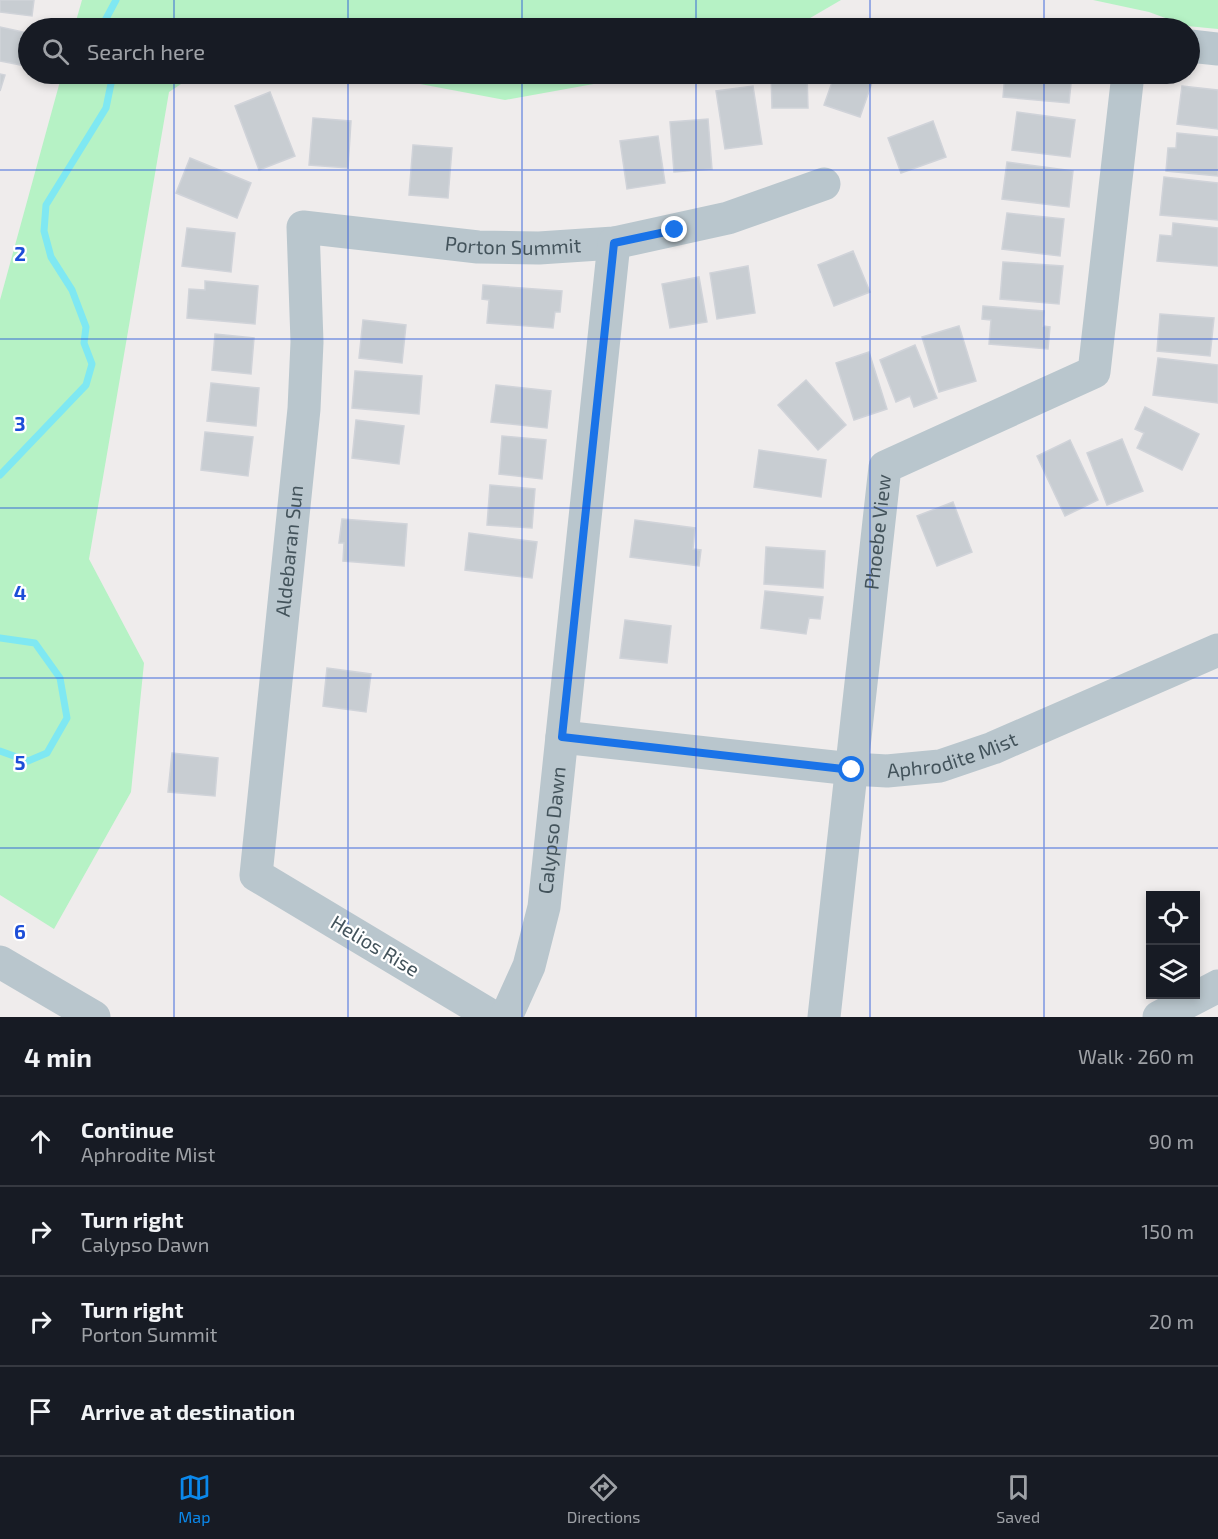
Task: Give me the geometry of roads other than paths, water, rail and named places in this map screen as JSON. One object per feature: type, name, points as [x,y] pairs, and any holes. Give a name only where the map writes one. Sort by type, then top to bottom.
[{"type":"street","points":[[1200,47],[1218,49]]},
{"type":"street","name":"Phoebe View","points":[[824,1017],[885,466],[1094,372],[1127,84]]},
{"type":"street","name":"Porton Summit","points":[[303,227],[478,247],[539,248],[614,243],[728,218],[824,184]]},
{"type":"street","name":"Aldebaran Sun","points":[[256,875],[303,409],[307,342],[303,227]]},
{"type":"street","name":"Calypso Dawn","points":[[506,1017],[529,966],[544,907],[614,243]]},
{"type":"street","name":"Aphrodite Mist","points":[[562,737],[852,770],[887,771],[940,766],[993,748],[1218,650]]},
{"type":"street","name":"Helios Rise","points":[[256,875],[493,1017]]},
{"type":"street","points":[[1,962],[94,1017]]},
{"type":"street","points":[[1158,1017],[1218,986]]},
{"type":"waterway","points":[[106,18],[116,0]]},
{"type":"waterway","points":[[0,475],[86,385],[92,364],[84,343],[86,327],[72,290],[51,257],[44,231],[46,205],[106,108],[111,84]]},
{"type":"waterway","points":[[0,638],[35,643],[60,678],[67,718],[47,753],[28,761],[0,751]]}]
